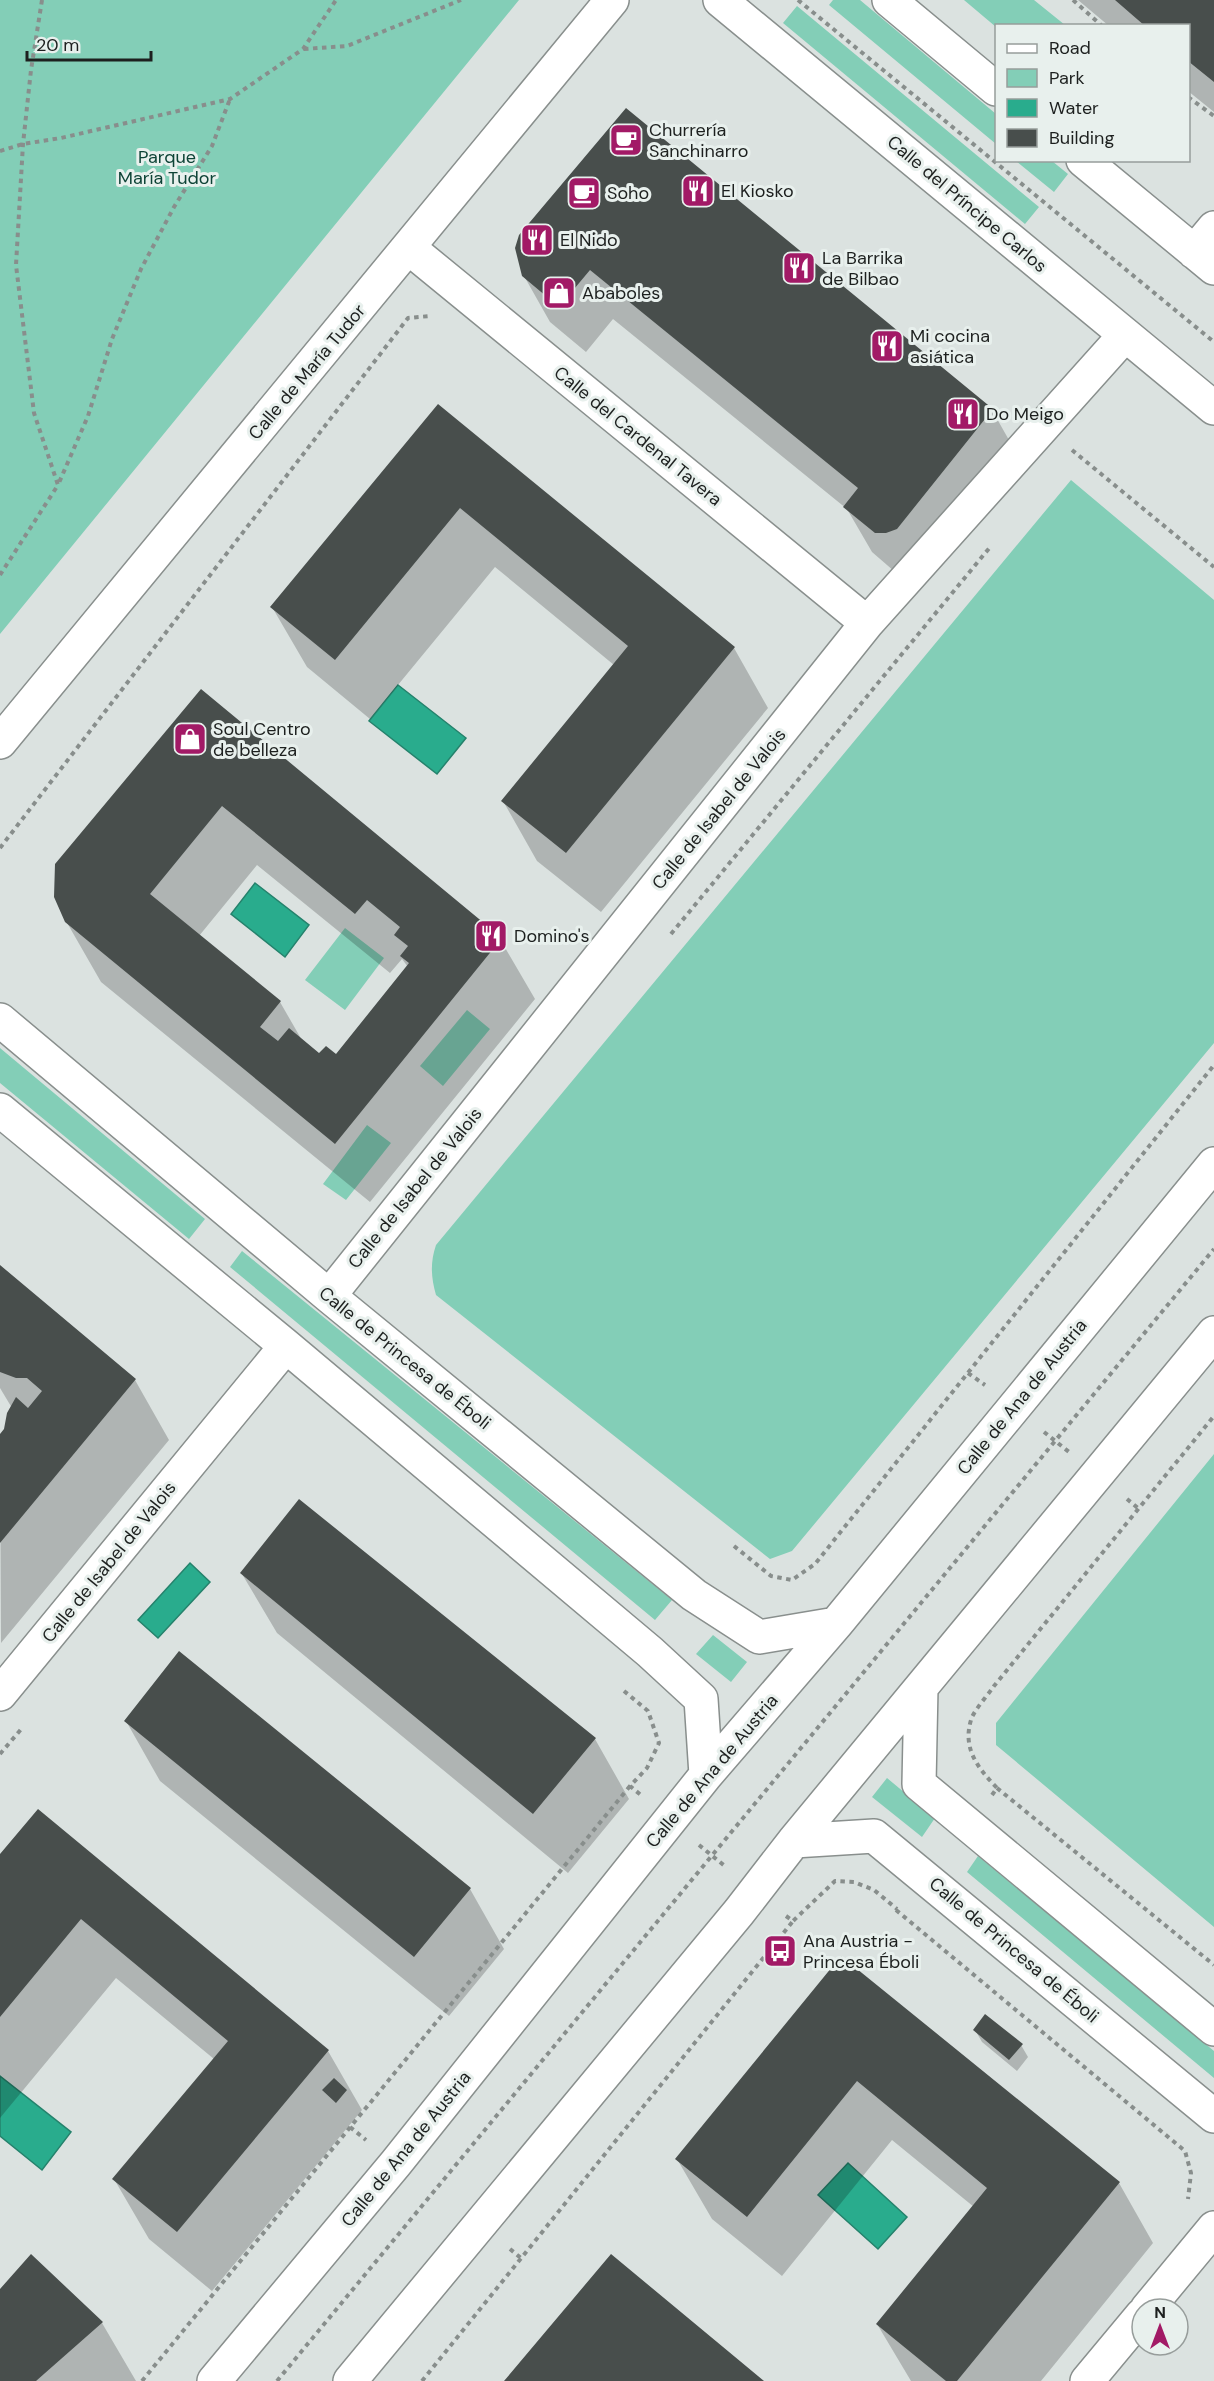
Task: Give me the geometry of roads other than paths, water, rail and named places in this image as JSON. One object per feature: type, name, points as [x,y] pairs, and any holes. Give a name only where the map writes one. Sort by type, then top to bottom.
[{"type":"street","name":"Calle de María Tudor","points":[[0,742],[409,249],[612,0]]},
{"type":"street","name":"Calle del Príncipe Carlos","points":[[720,0],[1214,408]]},
{"type":"street","points":[[889,0],[995,88]]},
{"type":"street","points":[[1086,162],[1207,249]]},
{"type":"street","name":"Calle del Cardenal Tavera","points":[[409,249],[867,623]]},
{"type":"street","name":"Calle de Isabel de Valois","points":[[329,1296],[867,623],[1125,335]]},
{"type":"street","name":"Calle de Princesa de Éboli","points":[[0,1020],[329,1296],[694,1595],[759,1637],[836,1624]]},
{"type":"street","points":[[0,1110],[286,1346],[650,1652],[701,1699],[706,1775]]},
{"type":"street","name":"Calle de Ana de Austria","points":[[214,2381],[396,2163],[706,1775],[836,1624],[1214,1164]]},
{"type":"street","points":[[350,2381],[693,1968],[1214,1333]]},
{"type":"street","name":"Calle de Isabel de Valois","points":[[0,1694],[286,1346]]},
{"type":"street","points":[[921,1688],[919,1784],[1214,2029]]},
{"type":"street","name":"Calle de Princesa de Éboli","points":[[795,1841],[874,1836],[1214,2116]]},
{"type":"street","points":[[1157,2297],[1214,2228]]},
{"type":"street","points":[[1087,2381],[1130,2329]]},
{"type":"water","points":[[398,685],[466,738],[437,774],[369,721]]},
{"type":"water","points":[[255,883],[309,925],[285,957],[231,914]]},
{"type":"water","points":[[190,1563],[210,1582],[158,1638],[138,1620]]},
{"type":"water","points":[[0,2076],[71,2132],[42,2170],[0,2136]]},
{"type":"water","points":[[848,2163],[907,2217],[878,2249],[818,2195]]},
{"type":"place","name":"Churrería Sanchinarro","points":[[626,140]]},
{"type":"place","name":"El Kiosko","points":[[698,191]]},
{"type":"place","name":"Soho","points":[[584,193]]},
{"type":"place","name":"El Nido","points":[[537,240]]},
{"type":"place","name":"La Barrika de Bilbao","points":[[799,268]]},
{"type":"place","name":"Ababoles","points":[[559,293]]},
{"type":"place","name":"Mi cocina asiática","points":[[887,346]]},
{"type":"place","name":"Do Meigo","points":[[963,414]]},
{"type":"place","name":"Soul Centro de belleza","points":[[190,739]]},
{"type":"place","name":"Domino's","points":[[491,936]]},
{"type":"place","name":"Ana Austria - Princesa Éboli","points":[[780,1951]]},
{"type":"park label","name":"Parque María Tudor","points":[[167,167]]}]
